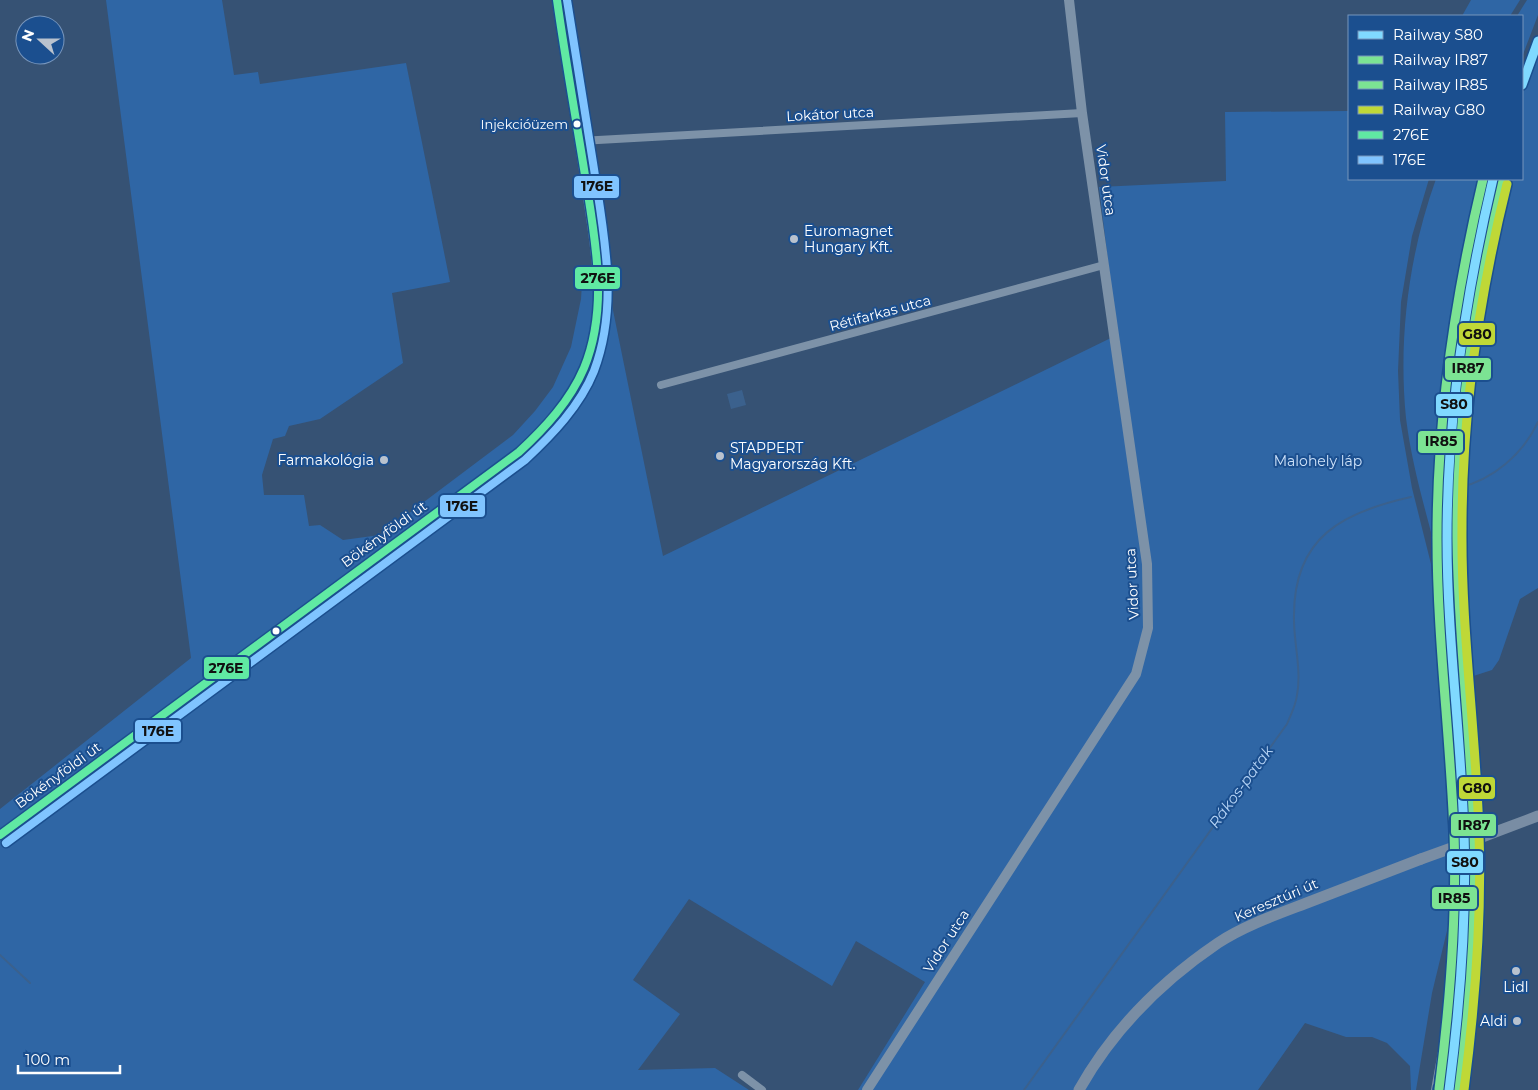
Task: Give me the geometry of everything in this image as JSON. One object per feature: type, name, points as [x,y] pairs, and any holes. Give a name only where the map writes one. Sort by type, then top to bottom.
[{"type":"main road","name":"Keresztúri út","points":[[1079,1090],[1098,1060],[1136,1012],[1153,994],[1219,942],[1280,913],[1538,816]]},
{"type":"street","name":"Bökényföldi út","points":[[0,835],[506,461],[549,422],[572,392],[584,368],[594,336],[599,298],[598,264],[557,0]]},
{"type":"street","name":"Vidor utca","points":[[867,1090],[1136,674],[1145,647],[1148,628],[1147,564],[1082,113],[1069,0]]},
{"type":"street","name":"Lokátor utca","points":[[580,141],[1082,113]]},
{"type":"street","name":"Rétifarkas utca","points":[[661,385],[1104,264]]},
{"type":"street","points":[[742,1076],[762,1090]]},
{"type":"green space","name":"Malohely láp","points":[[106,0],[222,0],[234,75],[258,72],[260,84],[406,63],[450,282],[392,293],[403,363],[320,419],[289,426],[285,436],[273,439],[262,475],[264,495],[304,495],[309,526],[320,525],[343,540],[380,535],[513,435],[535,411],[553,387],[571,347],[581,299],[583,268],[605,271],[663,556],[1117,335],[1099,187],[1226,181],[1225,112],[1348,111],[1348,180],[1429,180],[1412,236],[1401,302],[1398,371],[1400,420],[1412,488],[1431,564],[1446,784],[1452,910],[1432,993],[1416,1090],[1411,1090],[1410,1066],[1387,1043],[1372,1037],[1346,1037],[1305,1023],[1258,1090],[858,1090],[925,982],[856,941],[832,986],[689,899],[633,980],[680,1014],[638,1070],[715,1068],[749,1090],[0,1090],[0,809],[191,658]]},
{"type":"green space","points":[[1471,0],[1520,0],[1511,15],[1463,15]]},
{"type":"green space","points":[[1527,0],[1538,0],[1538,15],[1523,54],[1523,15],[1518,15]]},
{"type":"green space","points":[[1538,45],[1538,588],[1520,599],[1499,660],[1492,670],[1458,681],[1454,609],[1452,502],[1457,395],[1463,342],[1493,185],[1495,180],[1523,180],[1523,88]]},
{"type":"green space","points":[[1436,180],[1483,180],[1456,301],[1442,394],[1438,500],[1439,563],[1412,455],[1406,418],[1404,388],[1405,327],[1408,297],[1419,237]]},
{"type":"shaded area","points":[[742,390],[746,405],[731,409],[727,394]]},
{"type":"waterway","name":"Rákos-patak","points":[[1458,488],[1483,479],[1506,464],[1524,445],[1538,422]]},
{"type":"waterway","name":"Rákos-patak","points":[[1024,1090],[1287,724],[1296,702],[1298,685],[1294,625],[1296,588],[1303,566],[1313,547],[1327,532],[1344,520],[1386,503],[1411,497]]},
{"type":"waterway","points":[[0,955],[30,983]]},
{"type":"railway","points":[[1433,1090],[1448,990],[1455,890],[1453,801],[1443,654]]},
{"type":"rail line","name":"S80","points":[[1523,82],[1538,41]]},
{"type":"rail line","name":"IR85","points":[[1439,1089],[1452,960],[1455,864],[1439,612],[1437,538],[1440,447],[1456,312],[1483,180]]},
{"type":"rail line","name":"S80","points":[[1449,1090],[1462,962],[1465,865],[1449,612],[1447,539],[1450,448],[1466,313],[1493,180]]},
{"type":"rail line","name":"IR87","points":[[1459,1090],[1472,962],[1475,866],[1458,577],[1457,540],[1460,449],[1469,359],[1476,314],[1503,181]]},
{"type":"rail line","name":"G80","points":[[1464,1090],[1477,962],[1480,866],[1462,566],[1465,441],[1480,312],[1507,184]]},
{"type":"transit line","name":"276E","points":[[0,835],[519,452],[547,424],[572,392],[584,368],[592,344],[596,319],[598,269],[592,219],[557,0]]},
{"type":"transit line","name":"176E","points":[[6,843],[525,460],[555,430],[581,396],[594,371],[602,346],[608,296],[602,220],[567,0]]},
{"type":"place","name":"Injekcióüzem","points":[[577,124]]},
{"type":"place","name":"Euromagnet Hungary Kft.","points":[[794,239]]},
{"type":"place","name":"STAPPERT Magyarország Kft.","points":[[720,456]]},
{"type":"place","name":"Farmakológia","points":[[384,460]]},
{"type":"place","name":"Lidl","points":[[1516,971]]},
{"type":"place","name":"Aldi","points":[[1517,1021]]}]
